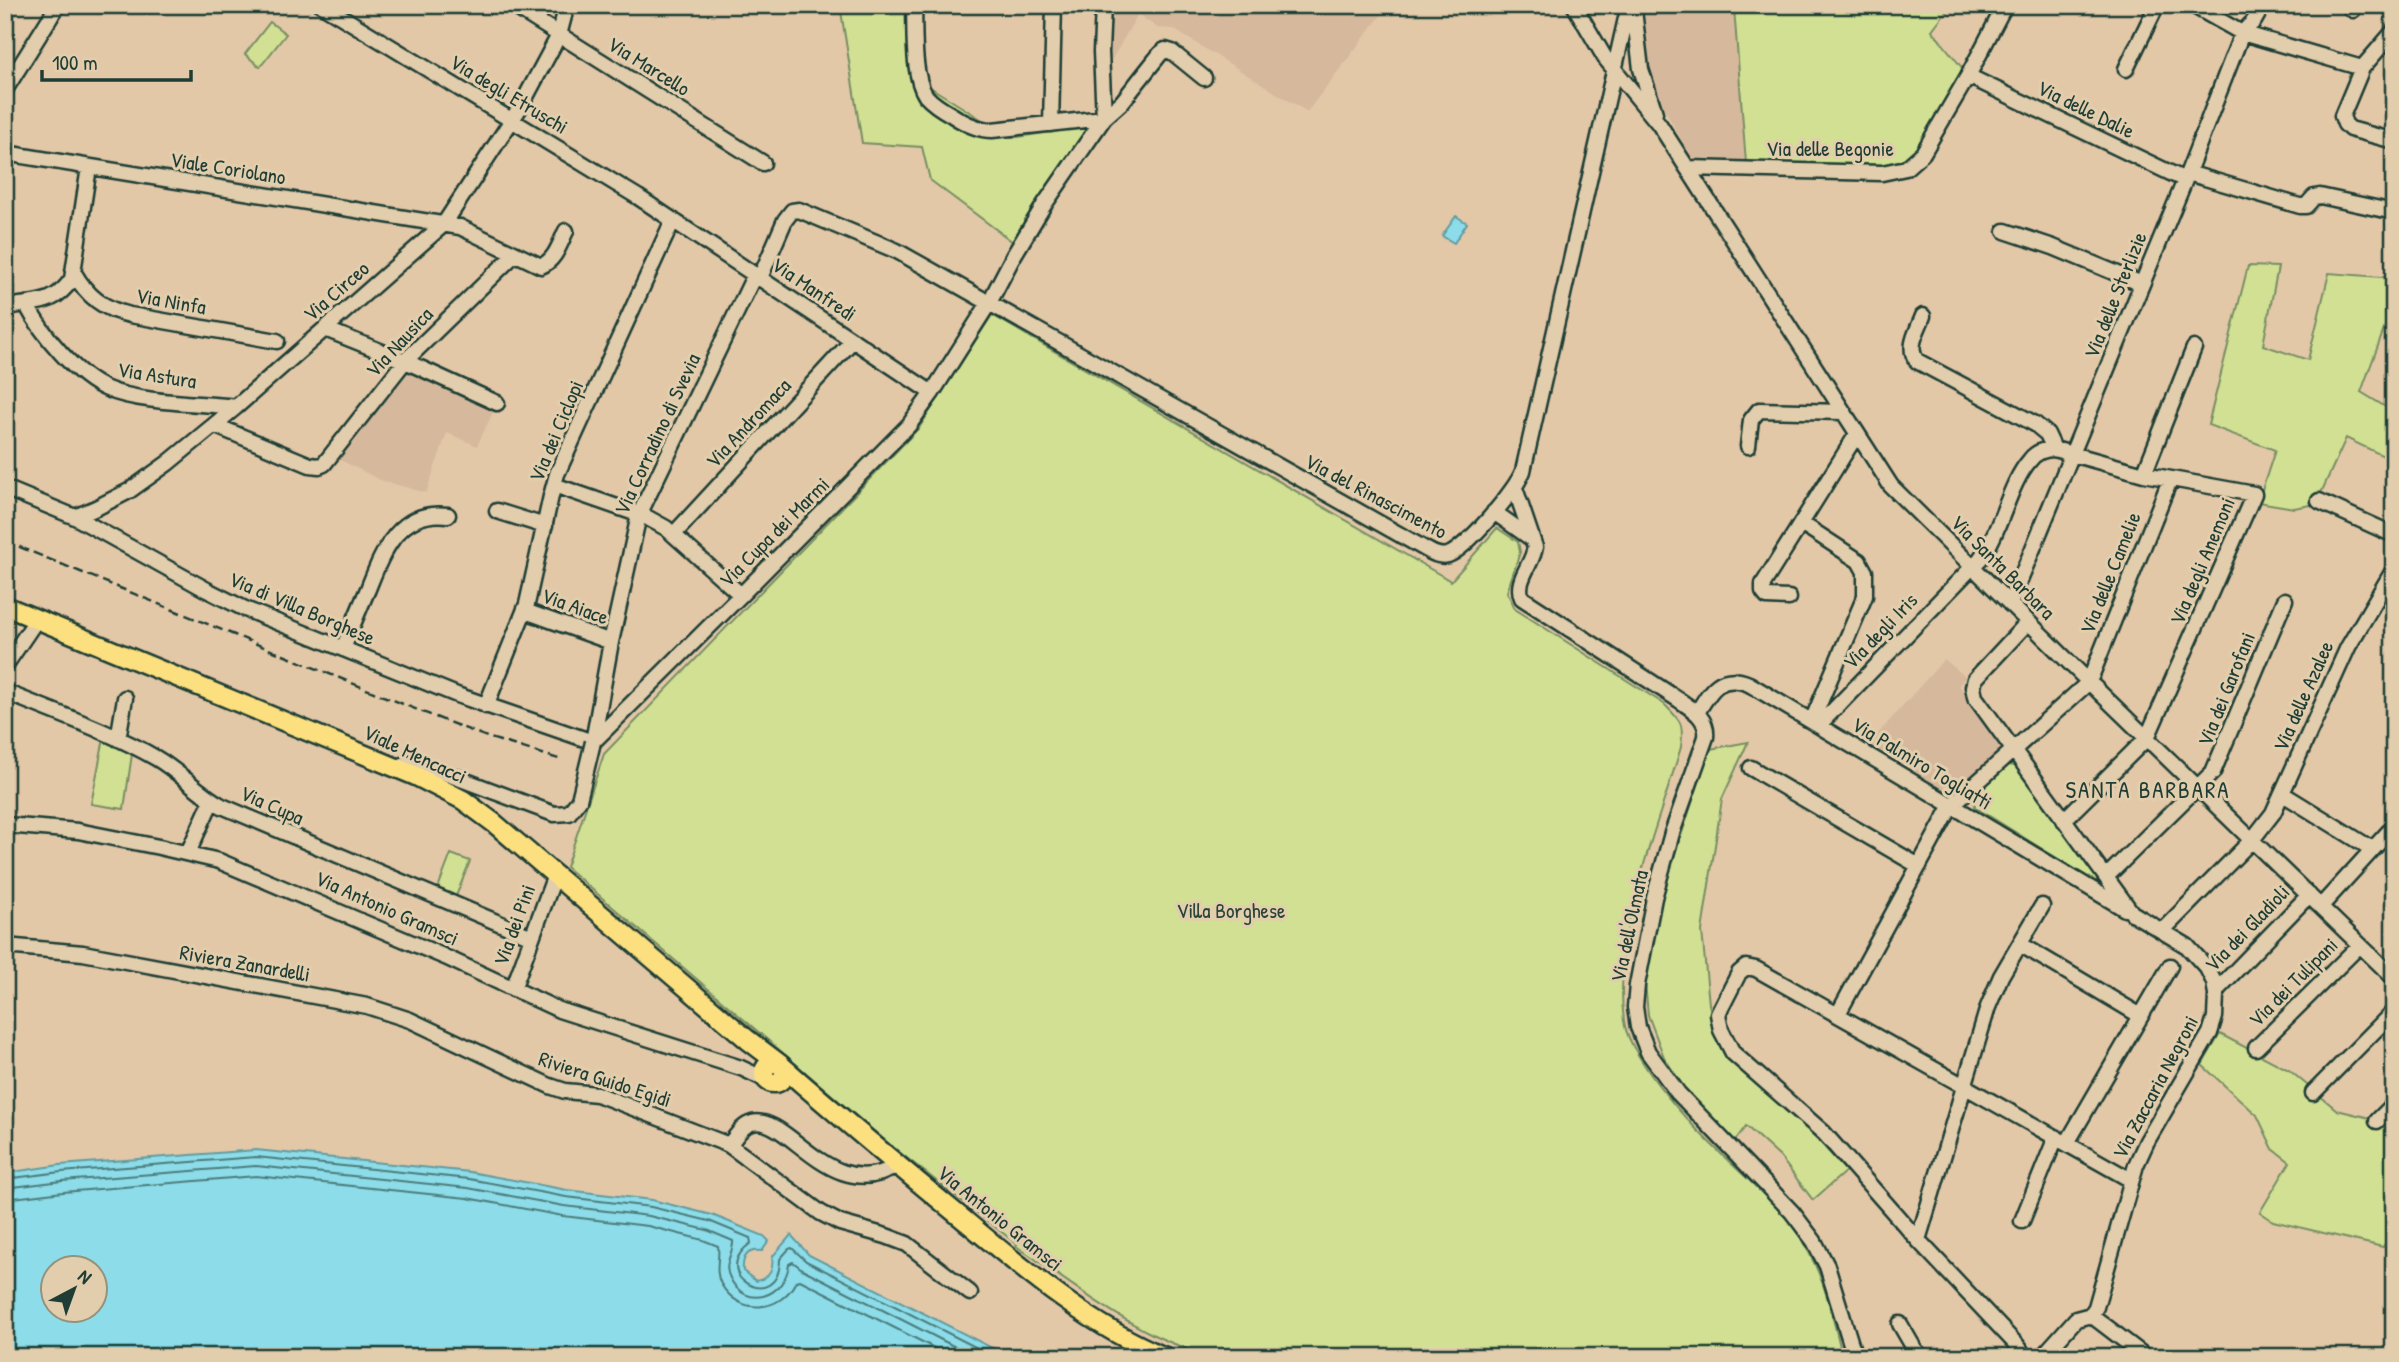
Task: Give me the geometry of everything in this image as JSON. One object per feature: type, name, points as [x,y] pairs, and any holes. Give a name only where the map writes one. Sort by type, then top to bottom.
[{"type":"main road","name":"Viale Mencacci","points":[[5,606],[397,768],[470,804],[748,1040],[773,1072]]},
{"type":"main road","name":"Via Antonio Gramsci","points":[[773,1072],[818,1098],[1003,1252],[1062,1296],[1102,1325],[1140,1347],[1165,1357]]},
{"type":"street","points":[[5,90],[58,5]]},
{"type":"street","name":"Via degli Etruschi","points":[[322,5],[673,220]]},
{"type":"street","name":"Via Marcello","points":[[512,5],[763,163]]},
{"type":"street","name":"Via Circeo","points":[[75,517],[102,506],[137,486],[214,425],[444,224],[513,120],[559,35],[567,5]]},
{"type":"street","points":[[914,5],[918,73],[927,97],[952,115],[972,126],[987,130],[1104,118],[1102,5]]},
{"type":"street","points":[[1051,124],[1054,5]]},
{"type":"street","name":"Via Santa Barbara","points":[[1574,5],[1615,72],[1659,124],[1891,486],[2394,978]]},
{"type":"street","name":"Via Santa Barbara","points":[[1632,5],[1641,69],[1659,124]]},
{"type":"street","name":"Via del Rinascimento","points":[[989,303],[1435,554],[1447,555],[1456,551],[1515,488],[1525,466],[1632,5]]},
{"type":"street","name":"Via delle Begonie","points":[[1687,168],[1882,173],[1902,170],[1918,159],[1925,149],[1968,76],[2005,5]]},
{"type":"street","points":[[2126,69],[2157,5]]},
{"type":"street","points":[[2192,5],[2242,33],[2362,68]]},
{"type":"street","name":"Via delle Sterlizie","points":[[2010,604],[2187,177],[2242,33],[2263,5]]},
{"type":"street","points":[[2394,30],[2362,68],[2343,114],[2343,122],[2350,129],[2394,141]]},
{"type":"street","name":"Via Cupa dei Marmi","points":[[593,741],[909,425],[989,303],[1034,220],[1104,118],[1119,105],[1158,56],[1165,50],[1174,53],[1204,78]]},
{"type":"street","name":"Via delle Dalie","points":[[1968,76],[2187,177],[2300,206],[2306,206],[2314,197],[2320,196],[2394,212]]},
{"type":"street","name":"Viale Coriolano","points":[[5,153],[444,224],[472,231],[538,265],[547,264],[566,231]]},
{"type":"street","points":[[5,308],[52,298],[65,288],[74,273],[89,167]]},
{"type":"street","name":"Via Corradino di Svevia","points":[[593,741],[611,642],[639,515],[787,216],[792,211],[799,210],[884,244],[989,303]]},
{"type":"street","name":"Via Manfredi","points":[[673,220],[932,393]]},
{"type":"street","name":"Via dei Ciclopi","points":[[486,706],[525,611],[554,485],[673,220]]},
{"type":"street","points":[[2005,231],[2053,247],[2142,284]]},
{"type":"street","name":"Via Nausica","points":[[214,425],[310,465],[321,465],[331,458],[405,361],[515,254]]},
{"type":"street","name":"Via Ninfa","points":[[74,273],[90,296],[112,310],[277,341]]},
{"type":"street","name":"Via Astura","points":[[26,304],[43,331],[66,356],[83,374],[104,388],[127,396],[236,407]]},
{"type":"street","points":[[1923,316],[1911,352],[1917,361],[2035,424],[2047,434],[2054,449]]},
{"type":"street","points":[[325,329],[405,361],[497,403]]},
{"type":"street","name":"Via Andromaca","points":[[674,534],[853,340]]},
{"type":"street","points":[[2144,474],[2194,348]]},
{"type":"street","points":[[1748,446],[1751,420],[1762,410],[1843,412]]},
{"type":"street","points":[[1789,598],[1767,597],[1762,587],[1857,434]]},
{"type":"street","name":"Via degli Anemoni","points":[[2054,449],[2170,480],[2254,495],[2147,738]]},
{"type":"street","name":"Via degli Iris","points":[[1815,723],[1972,567],[1991,542],[2027,464],[2039,452],[2054,449]]},
{"type":"street","name":"Via delle Camelie","points":[[2089,682],[2170,480]]},
{"type":"street","points":[[554,485],[658,523],[674,534],[741,595]]},
{"type":"street","name":"Via di Villa Borghese","points":[[5,488],[75,517],[218,596],[486,706],[593,741]]},
{"type":"street","points":[[1515,488],[1535,552],[1519,590],[1523,600],[1697,713]]},
{"type":"street","points":[[2319,501],[2394,536]]},
{"type":"street","points":[[497,511],[545,526]]},
{"type":"street","points":[[1494,512],[1533,540]]},
{"type":"street","points":[[343,649],[389,542],[415,519],[429,515],[447,515]]},
{"type":"street","points":[[1801,523],[1859,561],[1864,568],[1866,582],[1862,604],[1815,723]]},
{"type":"street","name":"Via delle Azalee","points":[[2162,931],[2252,840],[2273,813],[2327,688],[2355,633],[2388,592],[2394,569]]},
{"type":"street","name":"Via dei Garofani","points":[[2106,877],[2211,776],[2219,763],[2285,600]]},
{"type":"street","name":"Via Aiace","points":[[525,611],[611,642]]},
{"type":"street","points":[[5,666],[37,619]]},
{"type":"street","points":[[2028,622],[1978,676],[1973,687],[1977,700],[2132,913],[2194,953],[2210,974],[2216,991]]},
{"type":"street","name":"Via Palmiro Togliatti","points":[[1697,713],[1716,687],[1725,681],[1738,680],[1758,688],[2132,913]]},
{"type":"street","points":[[1838,1014],[1952,805],[2089,682]]},
{"type":"street","name":"Via Cupa","points":[[5,692],[118,739],[172,768],[212,800],[347,861],[532,937]]},
{"type":"street","points":[[118,739],[125,698]]},
{"type":"street","name":"Via dell'Olmata","points":[[1697,713],[1704,722],[1707,734],[1679,812],[1654,898],[1636,985],[1638,1027],[1648,1052],[1678,1093],[1792,1212],[1812,1237],[1827,1266],[1854,1357]]},
{"type":"street","points":[[2064,820],[2147,738]]},
{"type":"street","points":[[397,768],[407,763],[418,763],[554,814],[569,813],[579,800],[593,741]]},
{"type":"street","points":[[1751,768],[1919,866]]},
{"type":"street","points":[[2283,794],[2372,849]]},
{"type":"street","points":[[188,853],[212,800]]},
{"type":"street","name":"Via Antonio Gramsci","points":[[5,825],[78,831],[188,853],[237,867],[445,957],[559,1010],[741,1068],[773,1072]]},
{"type":"street","points":[[2321,906],[2394,826]]},
{"type":"street","name":"Via dei Pini","points":[[513,989],[555,875]]},
{"type":"street","name":"Via dei Gladioli","points":[[2216,991],[2309,895]]},
{"type":"street","points":[[1918,1240],[1988,1007],[2001,976],[2042,906]]},
{"type":"street","points":[[2020,944],[2141,1016]]},
{"type":"street","name":"Via dei Tulipani","points":[[2256,1048],[2360,945]]},
{"type":"street","name":"Riviera Zanardelli","points":[[5,946],[83,953],[367,1006],[406,1018],[470,1048]]},
{"type":"street","points":[[2022,1221],[2061,1140],[2170,966]]},
{"type":"street","points":[[2019,1357],[2020,1351],[2016,1343],[1918,1240],[1817,1125],[1739,1059],[1724,1038],[1718,1018],[1722,1003],[1741,970],[1746,967],[1756,969],[2131,1180]]},
{"type":"street","name":"Via Zaccaria Negroni","points":[[2091,1315],[2099,1296],[2131,1180],[2147,1141],[2212,1029],[2216,991]]},
{"type":"street","points":[[2314,1093],[2394,1011]]},
{"type":"street","name":"Riviera Guido Egidi","points":[[470,1048],[550,1086],[565,1091],[593,1093],[729,1145],[821,1213],[840,1223],[906,1244],[970,1293]]},
{"type":"street","points":[[2377,1121],[2394,1104]]},
{"type":"street","points":[[729,1145],[746,1125],[760,1122],[840,1171],[862,1176],[873,1175],[898,1165]]},
{"type":"street","points":[[2042,1357],[2076,1319],[2091,1315],[2146,1357]]},
{"type":"street","points":[[1899,1324],[1922,1357]]},
{"type":"shaded area","points":[[1109,5],[1389,5],[1307,112],[1173,29],[1157,28],[1138,14],[1107,68]]},
{"type":"shaded area","points":[[1644,5],[1722,5],[1734,8],[1746,163],[1693,162],[1649,80],[1640,39]]},
{"type":"shaded area","points":[[405,366],[495,408],[477,446],[447,433],[426,493],[380,480],[336,458]]},
{"type":"shaded area","points":[[1944,659],[1966,677],[1959,685],[2005,749],[1961,791],[1948,793],[1869,744]]},
{"type":"green space","points":[[840,5],[914,5],[922,82],[1011,138],[1093,126],[1013,242],[930,180],[922,147],[862,143]]},
{"type":"green space","points":[[1722,5],[1951,5],[1932,30],[1963,69],[1914,156],[1892,165],[1746,163],[1734,8]]},
{"type":"green space","points":[[270,22],[286,34],[260,67],[245,54]]},
{"type":"green space","points":[[2248,266],[2278,267],[2263,345],[2308,360],[2329,273],[2394,278],[2394,302],[2361,392],[2394,412],[2394,461],[2346,438],[2316,504],[2294,508],[2258,502],[2275,450],[2208,425]]},
{"type":"green space","name":"Villa Borghese","points":[[992,315],[1451,581],[1497,528],[1518,542],[1520,552],[1507,592],[1515,609],[1664,704],[1674,715],[1681,727],[1681,747],[1639,883],[1624,953],[1622,987],[1625,1027],[1640,1058],[1667,1096],[1699,1132],[1764,1194],[1801,1239],[1823,1285],[1845,1357],[1207,1357],[1156,1336],[1119,1316],[1016,1246],[1017,1244],[889,1144],[566,867],[604,754],[919,428]]},
{"type":"green space","points":[[104,738],[132,754],[124,809],[91,804]]},
{"type":"green space","points":[[1748,742],[1722,799],[1702,931],[1709,1004],[1716,1034],[1731,1061],[1789,1108],[1846,1171],[1813,1200],[1780,1157],[1746,1126],[1734,1142],[1699,1111],[1664,1057],[1648,1015],[1644,971],[1656,911],[1710,749]]},
{"type":"green space","points":[[2007,765],[2017,766],[2099,877],[2098,880],[2095,882],[1975,807],[1974,796]]},
{"type":"green space","points":[[451,854],[470,861],[456,896],[438,888]]},
{"type":"green space","points":[[2220,1034],[2289,1070],[2337,1110],[2374,1119],[2394,1129],[2394,1230],[2383,1247],[2273,1221],[2260,1212],[2290,1162],[2273,1149],[2257,1115],[2202,1065]]},
{"type":"water","points":[[1456,216],[1467,223],[1454,243],[1442,236]]},
{"type":"water","points":[[256,1150],[470,1172],[567,1190],[652,1200],[712,1215],[764,1236],[769,1241],[762,1251],[749,1253],[743,1262],[743,1271],[756,1281],[770,1273],[772,1257],[791,1235],[809,1255],[1000,1352],[1004,1357],[5,1357],[5,1173],[60,1165]]},
{"type":"railway","points":[[5,541],[420,711],[487,737],[562,760]]},
{"type":"district","name":"SANTA BARBARA","points":[[2148,789]]}]
